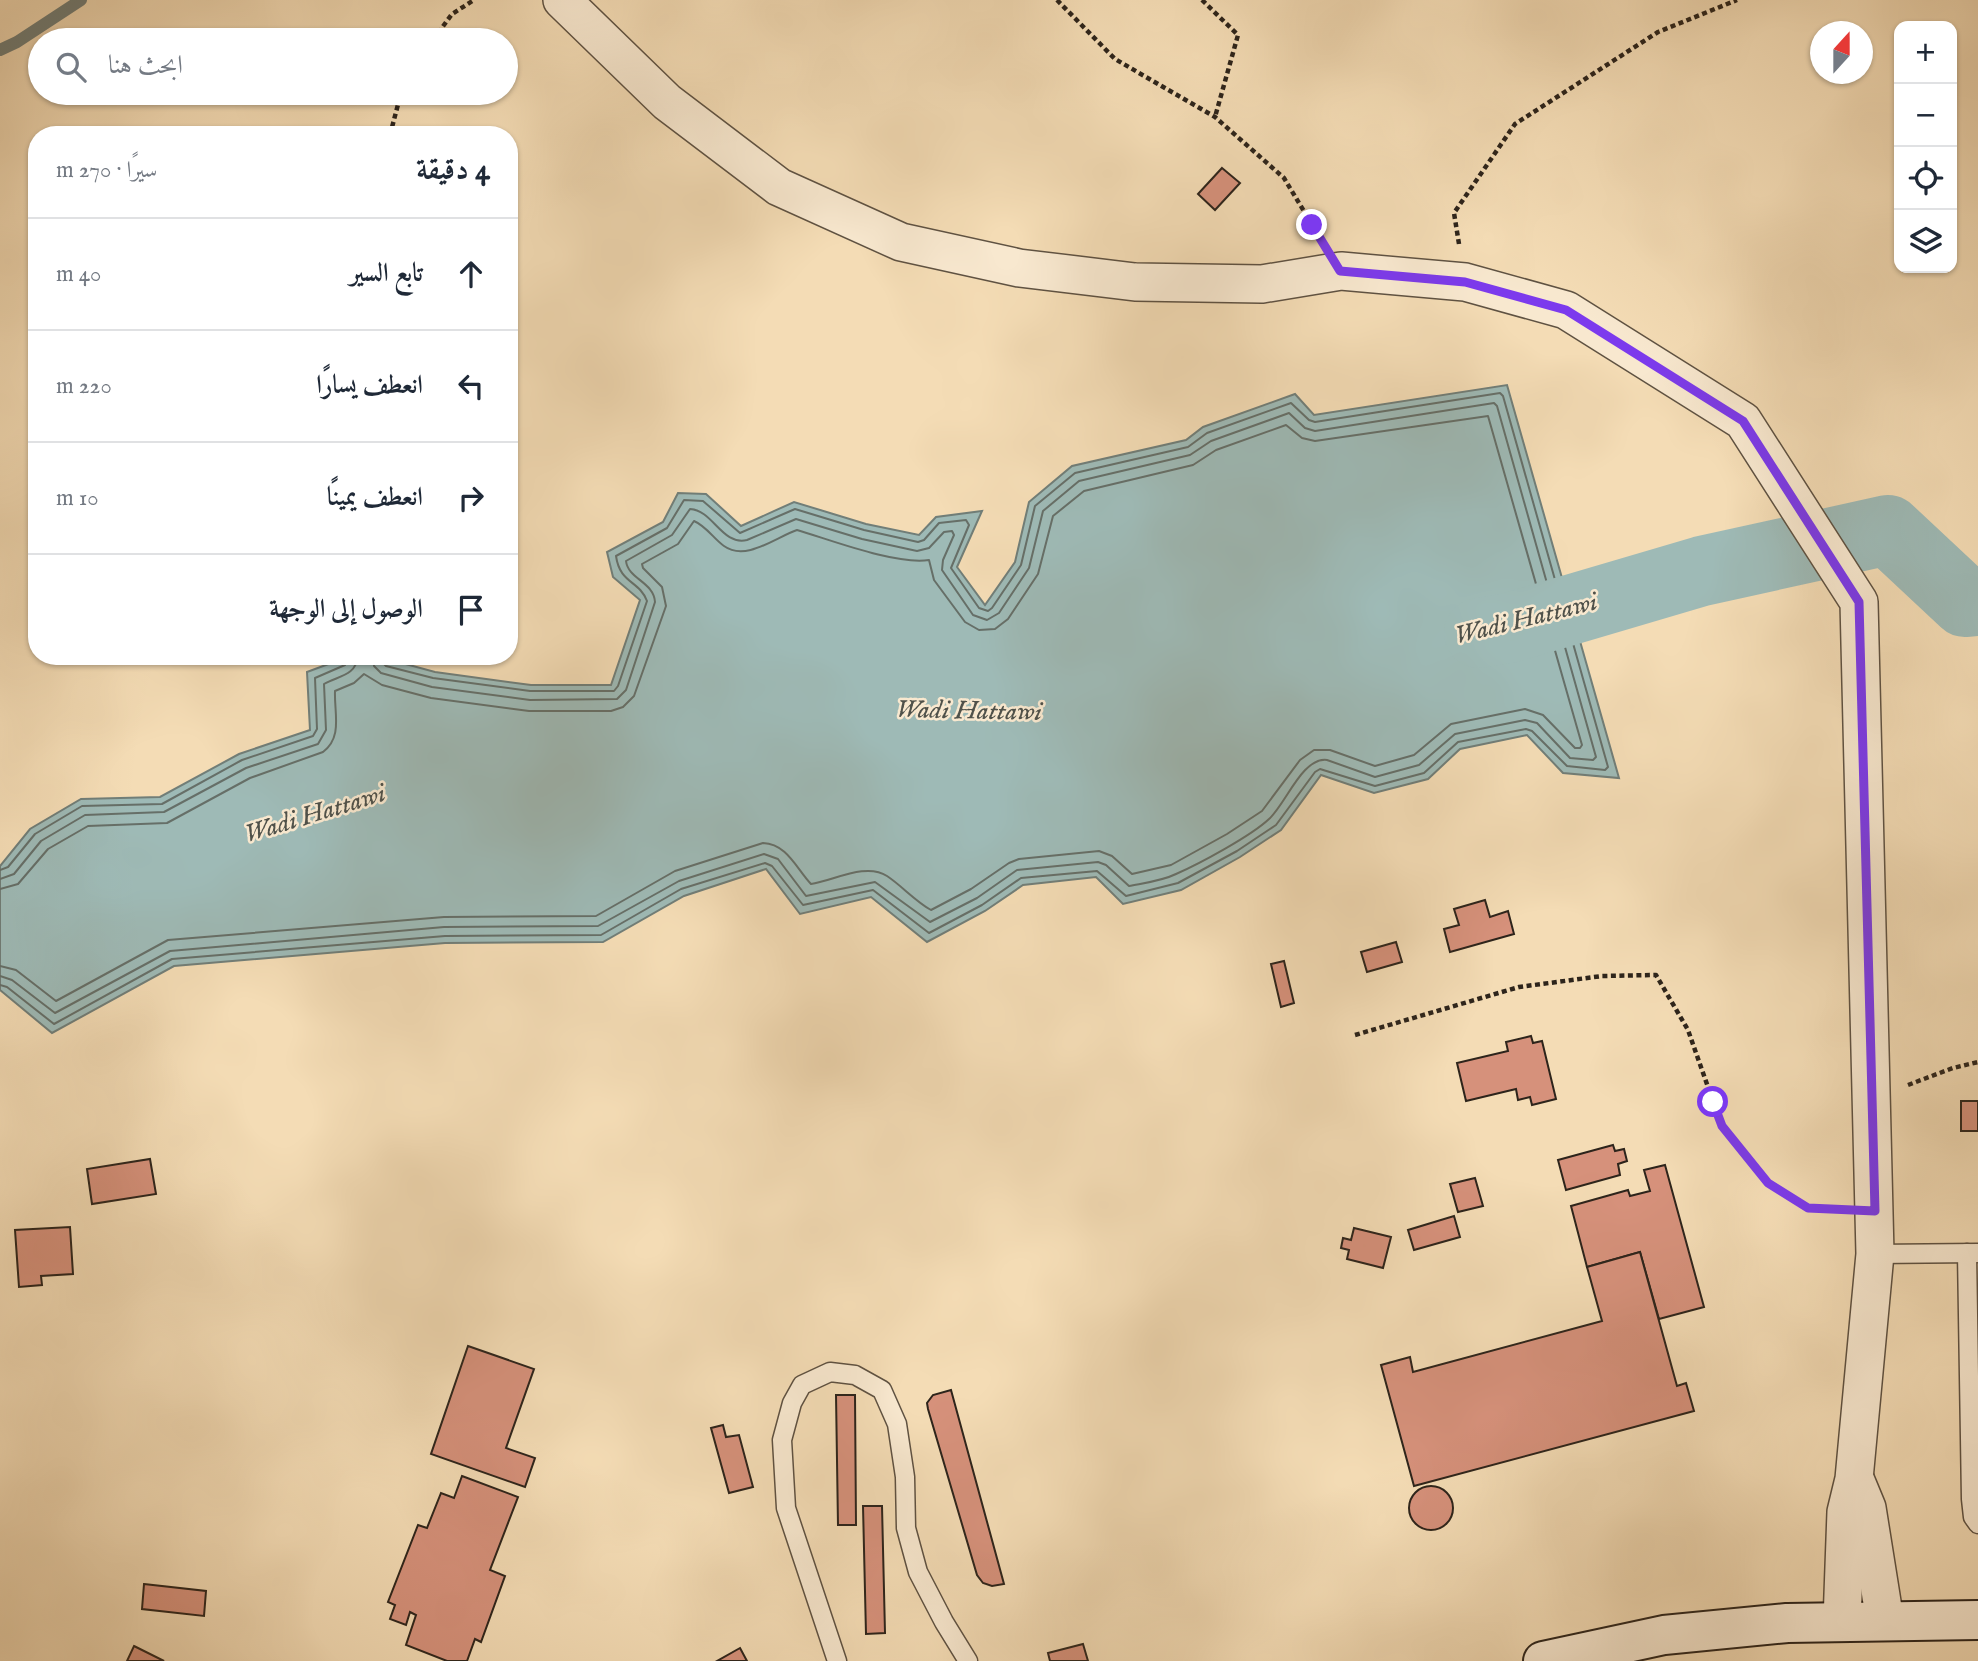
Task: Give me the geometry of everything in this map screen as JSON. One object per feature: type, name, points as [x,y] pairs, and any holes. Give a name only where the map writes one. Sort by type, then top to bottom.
[{"type":"main road","points":[[1543,1661],[1651,1647],[1787,1623],[1978,1620]]},
{"type":"street","points":[[562,0],[667,102],[779,187],[901,242],[1019,268],[1135,282],[1262,284],[1340,271],[1465,282],[1566,310],[1743,421],[1859,602],[1875,1254],[1854,1479],[1846,1512],[1842,1622]]},
{"type":"street","points":[[1854,1479],[1867,1508],[1885,1621]]},
{"type":"lane","points":[[1875,1254],[1973,1253],[1971,1499],[1973,1517],[1978,1524]]},
{"type":"lane","points":[[837,1661],[786,1508],[782,1440],[792,1403],[802,1385],[830,1372],[855,1375],[882,1390],[897,1424],[905,1477],[906,1528],[918,1572],[968,1661]]},
{"type":"path","points":[[442,28],[452,14],[474,0]]},
{"type":"path","points":[[1057,0],[1115,59],[1214,117],[1284,178],[1340,271]]},
{"type":"path","points":[[1202,0],[1238,35],[1214,117]]},
{"type":"path","points":[[1465,282],[1454,213],[1515,124],[1658,33],[1737,0]]},
{"type":"path","points":[[392,126],[398,105]]},
{"type":"path","points":[[1355,1035],[1519,987],[1602,976],[1656,975],[1688,1030],[1722,1126],[1768,1183],[1808,1208],[1875,1211]]},
{"type":"path","points":[[1872,1100],[1953,1068],[1978,1062]]},
{"type":"water","points":[[1507,385],[1619,778],[1563,773],[1527,735],[1460,749],[1428,779],[1374,793],[1321,775],[1281,830],[1181,890],[1123,904],[1096,877],[1023,885],[985,911],[927,942],[871,897],[800,914],[766,869],[684,896],[603,942],[445,943],[174,966],[52,1033],[0,990],[0,866],[30,829],[81,799],[160,797],[239,754],[310,730],[307,672],[326,665],[409,665],[435,672],[531,685],[611,685],[640,600],[613,577],[607,552],[663,522],[678,493],[706,494],[741,526],[794,502],[866,524],[919,535],[936,517],[982,511],[957,567],[985,605],[1015,562],[1029,502],[1072,466],[1186,440],[1203,427],[1295,394],[1314,415]]},
{"type":"building","points":[[1222,168],[1240,183],[1215,210],[1198,194]]},
{"type":"building","points":[[1485,900],[1490,917],[1508,911],[1514,934],[1450,952],[1444,929],[1459,925],[1454,909]]},
{"type":"building","points":[[1396,942],[1402,962],[1367,972],[1361,952]]},
{"type":"building","points":[[1284,961],[1294,1003],[1281,1007],[1271,964]]},
{"type":"building","points":[[1531,1036],[1533,1043],[1542,1041],[1556,1099],[1532,1105],[1530,1097],[1518,1100],[1516,1089],[1466,1101],[1457,1063],[1508,1051],[1506,1042]]},
{"type":"building","points":[[1961,1101],[1978,1101],[1978,1131],[1961,1131]]},
{"type":"building","points":[[1613,1145],[1615,1151],[1624,1149],[1627,1161],[1618,1164],[1620,1175],[1566,1190],[1558,1160]]},
{"type":"building","points":[[150,1159],[156,1194],[92,1204],[87,1169]]},
{"type":"building","points":[[1665,1165],[1704,1307],[1659,1319],[1640,1252],[1587,1267],[1571,1206],[1628,1190],[1630,1196],[1650,1191],[1644,1170]]},
{"type":"building","points":[[1475,1178],[1483,1206],[1458,1212],[1450,1184]]},
{"type":"building","points":[[1454,1216],[1460,1237],[1414,1250],[1408,1230]]},
{"type":"building","points":[[70,1227],[73,1274],[41,1276],[42,1285],[19,1287],[15,1230]]},
{"type":"building","points":[[1354,1228],[1391,1237],[1383,1268],[1347,1259],[1349,1250],[1341,1248],[1343,1238],[1351,1240]]},
{"type":"building","points":[[1640,1252],[1677,1386],[1686,1383],[1694,1411],[1414,1486],[1381,1365],[1410,1357],[1413,1372],[1602,1321],[1587,1267]]},
{"type":"building","points":[[468,1346],[534,1369],[506,1448],[535,1458],[525,1487],[431,1454]]},
{"type":"building","points":[[951,1390],[1004,1584],[992,1586],[983,1583],[977,1575],[928,1409],[927,1403],[933,1395]]},
{"type":"building","points":[[836,1395],[855,1395],[856,1525],[838,1525]]},
{"type":"building","points":[[723,1425],[726,1437],[739,1435],[753,1487],[729,1493],[711,1428]]},
{"type":"building","points":[[462,1476],[518,1497],[490,1570],[505,1576],[481,1642],[475,1639],[467,1661],[447,1661],[406,1645],[416,1615],[410,1612],[406,1625],[390,1619],[395,1605],[388,1602],[418,1525],[427,1528],[441,1493],[454,1498]]},
{"type":"building","points":[[1431,1486],[1447,1492],[1453,1508],[1447,1524],[1431,1530],[1415,1524],[1409,1508],[1415,1492]]},
{"type":"building","points":[[863,1506],[882,1506],[885,1633],[866,1634]]},
{"type":"building","points":[[144,1584],[206,1591],[204,1616],[142,1609]]},
{"type":"building","points":[[1083,1644],[1088,1661],[1050,1661],[1048,1653]]},
{"type":"building","points":[[134,1646],[164,1661],[127,1661]]},
{"type":"building","points":[[740,1648],[747,1661],[717,1661]]},
{"type":"waterway","points":[[38,28],[81,0]]},
{"type":"waterway","points":[[0,50],[28,35]]},
{"type":"waterway","name":"Wadi Hattawi","points":[[1479,633],[1509,628],[1702,571],[1888,530],[1965,602],[1978,601]]},
{"type":"route","points":[[1312,225],[1340,271],[1465,282],[1566,310],[1743,421],[1859,602],[1875,1211],[1808,1208],[1768,1183],[1722,1126],[1713,1102]]}]
